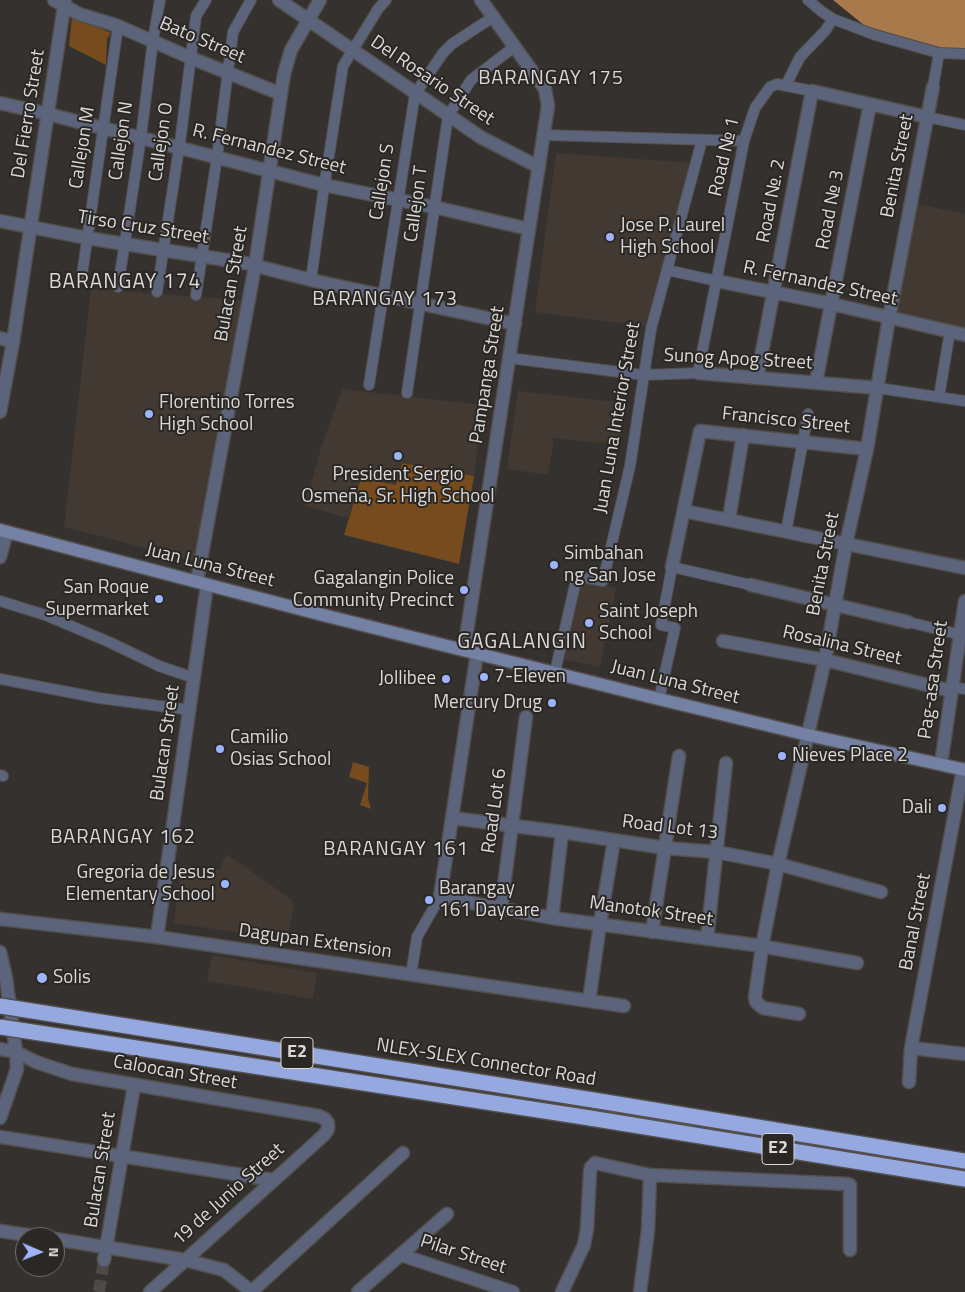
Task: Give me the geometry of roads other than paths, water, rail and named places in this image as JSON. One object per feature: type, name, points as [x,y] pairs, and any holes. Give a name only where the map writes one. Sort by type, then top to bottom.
[{"type":"highway","name":"NLEX-SLEX Connector Road","points":[[0,1006],[965,1161]]},
{"type":"highway","name":"NLEX-SLEX Connector Road","points":[[0,1027],[590,1118],[965,1179]]},
{"type":"main road","name":"Juan Luna Street","points":[[4,531],[659,699],[808,735],[964,769]]},
{"type":"street","name":"Callejon N","points":[[118,287],[160,0]]},
{"type":"street","name":"Callejon O","points":[[157,292],[196,16],[206,0]]},
{"type":"street","points":[[196,295],[217,157],[233,32],[251,0]]},
{"type":"street","name":"Del Rosario Street","points":[[279,0],[482,138],[538,167]]},
{"type":"street","name":"Bulacan Street","points":[[157,937],[190,710],[202,583],[270,171],[284,74],[291,50],[320,0]]},
{"type":"street","points":[[311,280],[343,66],[386,0]]},
{"type":"street","points":[[481,0],[514,47]]},
{"type":"street","points":[[808,0],[833,19],[875,35],[939,53],[965,54]]},
{"type":"street","name":"Bato Street","points":[[61,2],[79,14],[118,26],[281,94]]},
{"type":"street","name":"Del Fierro Street","points":[[0,412],[13,342],[48,114],[61,2]]},
{"type":"street","name":"Callejon S","points":[[369,385],[415,94],[442,53],[452,44],[493,17]]},
{"type":"street","points":[[833,19],[825,31],[800,56],[786,85],[965,125]]},
{"type":"street","name":"Callejon M","points":[[82,275],[118,26]]},
{"type":"street","name":"Pampanga Street","points":[[411,975],[417,937],[440,897],[452,818],[470,651],[509,358],[548,106],[545,89],[514,47]]},
{"type":"street","name":"Callejon T","points":[[407,393],[448,116],[471,80],[514,47]]},
{"type":"street","points":[[933,87],[939,53]]},
{"type":"street","name":"Road № 1","points":[[698,374],[744,140],[755,108],[770,87],[777,84],[786,85]]},
{"type":"street","name":"Benita Street","points":[[799,1014],[763,1008],[756,1002],[755,997],[762,946],[778,864],[825,660],[846,544],[867,449],[889,318],[933,87]]},
{"type":"street","name":"Road №. 2","points":[[757,378],[812,91]]},
{"type":"street","name":"R. Fernandez Street","points":[[0,103],[141,137],[324,185],[434,207],[529,229]]},
{"type":"street","name":"Road № 3","points":[[816,382],[870,104]]},
{"type":"street","points":[[544,135],[744,140]]},
{"type":"street","name":"Juan Luna Interior Street","points":[[555,672],[577,576],[603,581],[630,466],[651,329],[702,140]]},
{"type":"street","name":"Tirso Cruz Street","points":[[0,221],[87,238],[245,263],[311,280],[515,324]]},
{"type":"street","name":"R. Fernandez Street","points":[[667,270],[832,304],[965,335]]},
{"type":"street","points":[[939,397],[950,331]]},
{"type":"street","points":[[0,338],[13,342]]},
{"type":"street","name":"Sunog Apog Street","points":[[509,358],[643,375],[698,374],[816,382],[878,388],[965,401]]},
{"type":"street","points":[[786,532],[808,414]]},
{"type":"street","name":"Francisco Street","points":[[684,511],[700,431],[867,449]]},
{"type":"street","points":[[729,519],[743,435]]},
{"type":"street","points":[[659,699],[675,628],[660,625],[684,511],[965,568]]},
{"type":"street","points":[[0,557],[4,531]]},
{"type":"street","points":[[672,567],[962,636]]},
{"type":"street","points":[[0,601],[45,615],[159,666],[194,678]]},
{"type":"street","name":"Pag-asa Street","points":[[941,764],[956,689],[965,601]]},
{"type":"street","name":"Rosalina Street","points":[[723,641],[825,660],[956,689]]},
{"type":"street","points":[[0,679],[99,698],[190,710]]},
{"type":"street","name":"Road Lot 6","points":[[501,909],[526,717]]},
{"type":"street","points":[[652,932],[679,756]]},
{"type":"street","points":[[707,939],[726,763]]},
{"type":"street","name":"Banal Street","points":[[909,1082],[911,1048],[964,769]]},
{"type":"street","name":"Road Lot 13","points":[[452,818],[665,848],[717,852],[778,864],[881,892]]},
{"type":"street","points":[[552,918],[562,832]]},
{"type":"street","points":[[590,1001],[614,840]]},
{"type":"street","name":"Manotok Street","points":[[440,897],[552,918],[762,946],[857,962]]},
{"type":"street","name":"Dagupan Extension","points":[[0,918],[157,937],[624,1006]]},
{"type":"street","points":[[0,952],[6,978],[16,1052],[16,1069],[0,1118]]},
{"type":"street","points":[[911,1048],[965,1054]]},
{"type":"street","name":"Caloocan Street","points":[[0,1049],[16,1052],[36,1062],[72,1074],[319,1116],[325,1119],[328,1124]]},
{"type":"street","name":"Bulacan Street","points":[[104,1260],[134,1086]]},
{"type":"street","name":"19 de Junio Street","points":[[150,1292],[324,1134],[328,1129],[328,1124]]},
{"type":"street","points":[[0,1137],[273,1180]]},
{"type":"street","points":[[65,1241],[185,1260],[224,1270],[251,1292],[403,1153]]},
{"type":"street","points":[[562,1292],[584,1245],[590,1172],[593,1164],[599,1163],[650,1175],[848,1184],[850,1185],[850,1250]]},
{"type":"street","points":[[640,1292],[648,1230],[650,1175]]},
{"type":"street","points":[[358,1292],[446,1214]]},
{"type":"street","points":[[0,1231],[15,1233]]},
{"type":"street","name":"Pilar Street","points":[[401,1254],[513,1292]]},
{"type":"tunnel","points":[[99,1292],[104,1260]]},
{"type":"place","name":"Jose P. Laurel High School","points":[[610,237]]},
{"type":"place","name":"Florentino Torres High School","points":[[149,414]]},
{"type":"place","name":"President Sergio Osmeña, Sr. High School","points":[[398,456]]},
{"type":"place","name":"Simbahan ng San Jose","points":[[554,565]]},
{"type":"place","name":"Gagalangin Police Community Precinct","points":[[464,590]]},
{"type":"place","name":"San Roque Supermarket","points":[[159,599]]},
{"type":"place","name":"Saint Joseph School","points":[[589,623]]},
{"type":"place","name":"7-Eleven","points":[[484,677]]},
{"type":"place","name":"Jollibee","points":[[446,679]]},
{"type":"place","name":"Mercury Drug","points":[[552,703]]},
{"type":"place","name":"Camilio Osias School","points":[[220,749]]},
{"type":"place","name":"Nieves Place 2","points":[[782,756]]},
{"type":"place","name":"Dali","points":[[942,808]]},
{"type":"place","name":"Gregoria de Jesus Elementary School","points":[[225,884]]},
{"type":"place","name":"Barangay 161 Daycare","points":[[429,900]]},
{"type":"place","name":"Solis","points":[[42,978]]},
{"type":"district","name":"BARANGAY 175","points":[[551,79]]},
{"type":"district","name":"BARANGAY 174","points":[[125,283]]},
{"type":"district","name":"BARANGAY 173","points":[[385,300]]},
{"type":"district","name":"GAGALANGIN","points":[[522,643]]},
{"type":"district","name":"BARANGAY 162","points":[[123,838]]},
{"type":"district","name":"BARANGAY 161","points":[[396,850]]}]
